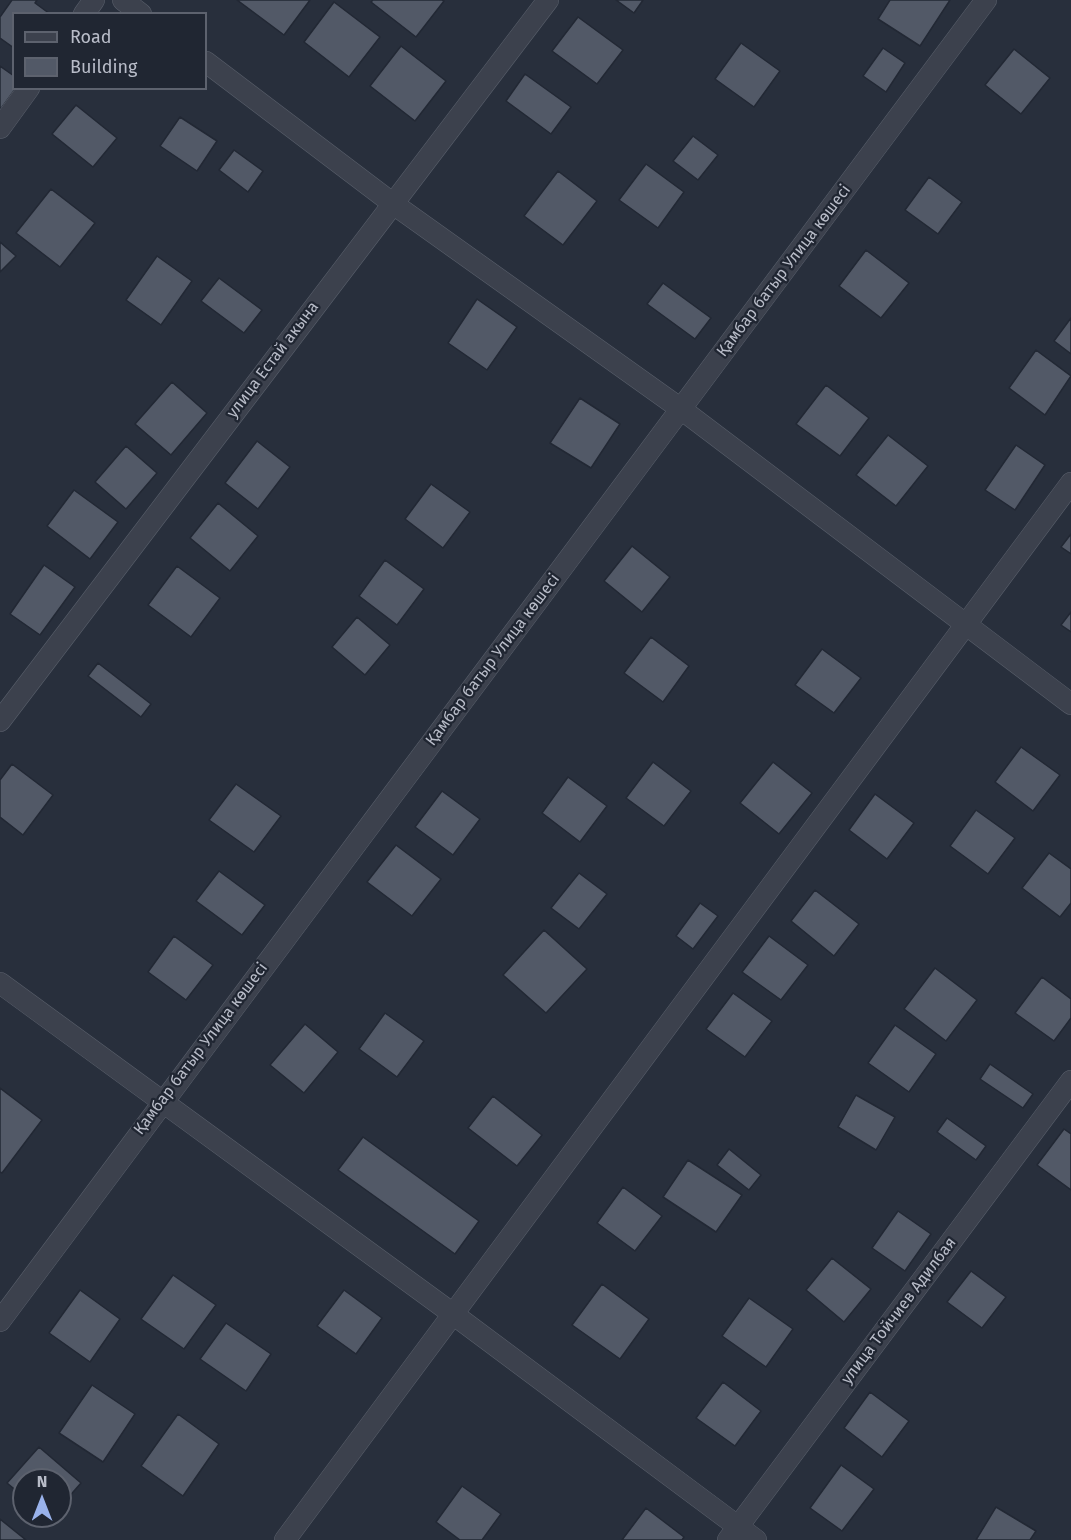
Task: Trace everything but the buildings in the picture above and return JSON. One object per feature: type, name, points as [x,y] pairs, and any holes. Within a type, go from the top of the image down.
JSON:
[{"type":"street","points":[[123,0],[138,12]]},
{"type":"street","name":"улица Естай акына","points":[[0,721],[548,0]]},
{"type":"street","name":"Қамбар батыр Улица көшесі","points":[[0,1321],[986,0]]},
{"type":"street","points":[[207,63],[392,203],[681,409],[1071,704]]},
{"type":"street","points":[[0,128],[28,90]]},
{"type":"street","points":[[285,1540],[1071,483]]},
{"type":"street","points":[[0,983],[453,1314],[733,1533],[756,1540]]},
{"type":"street","name":"улица Тойчиев Адилбая","points":[[733,1533],[1071,1081]]}]
